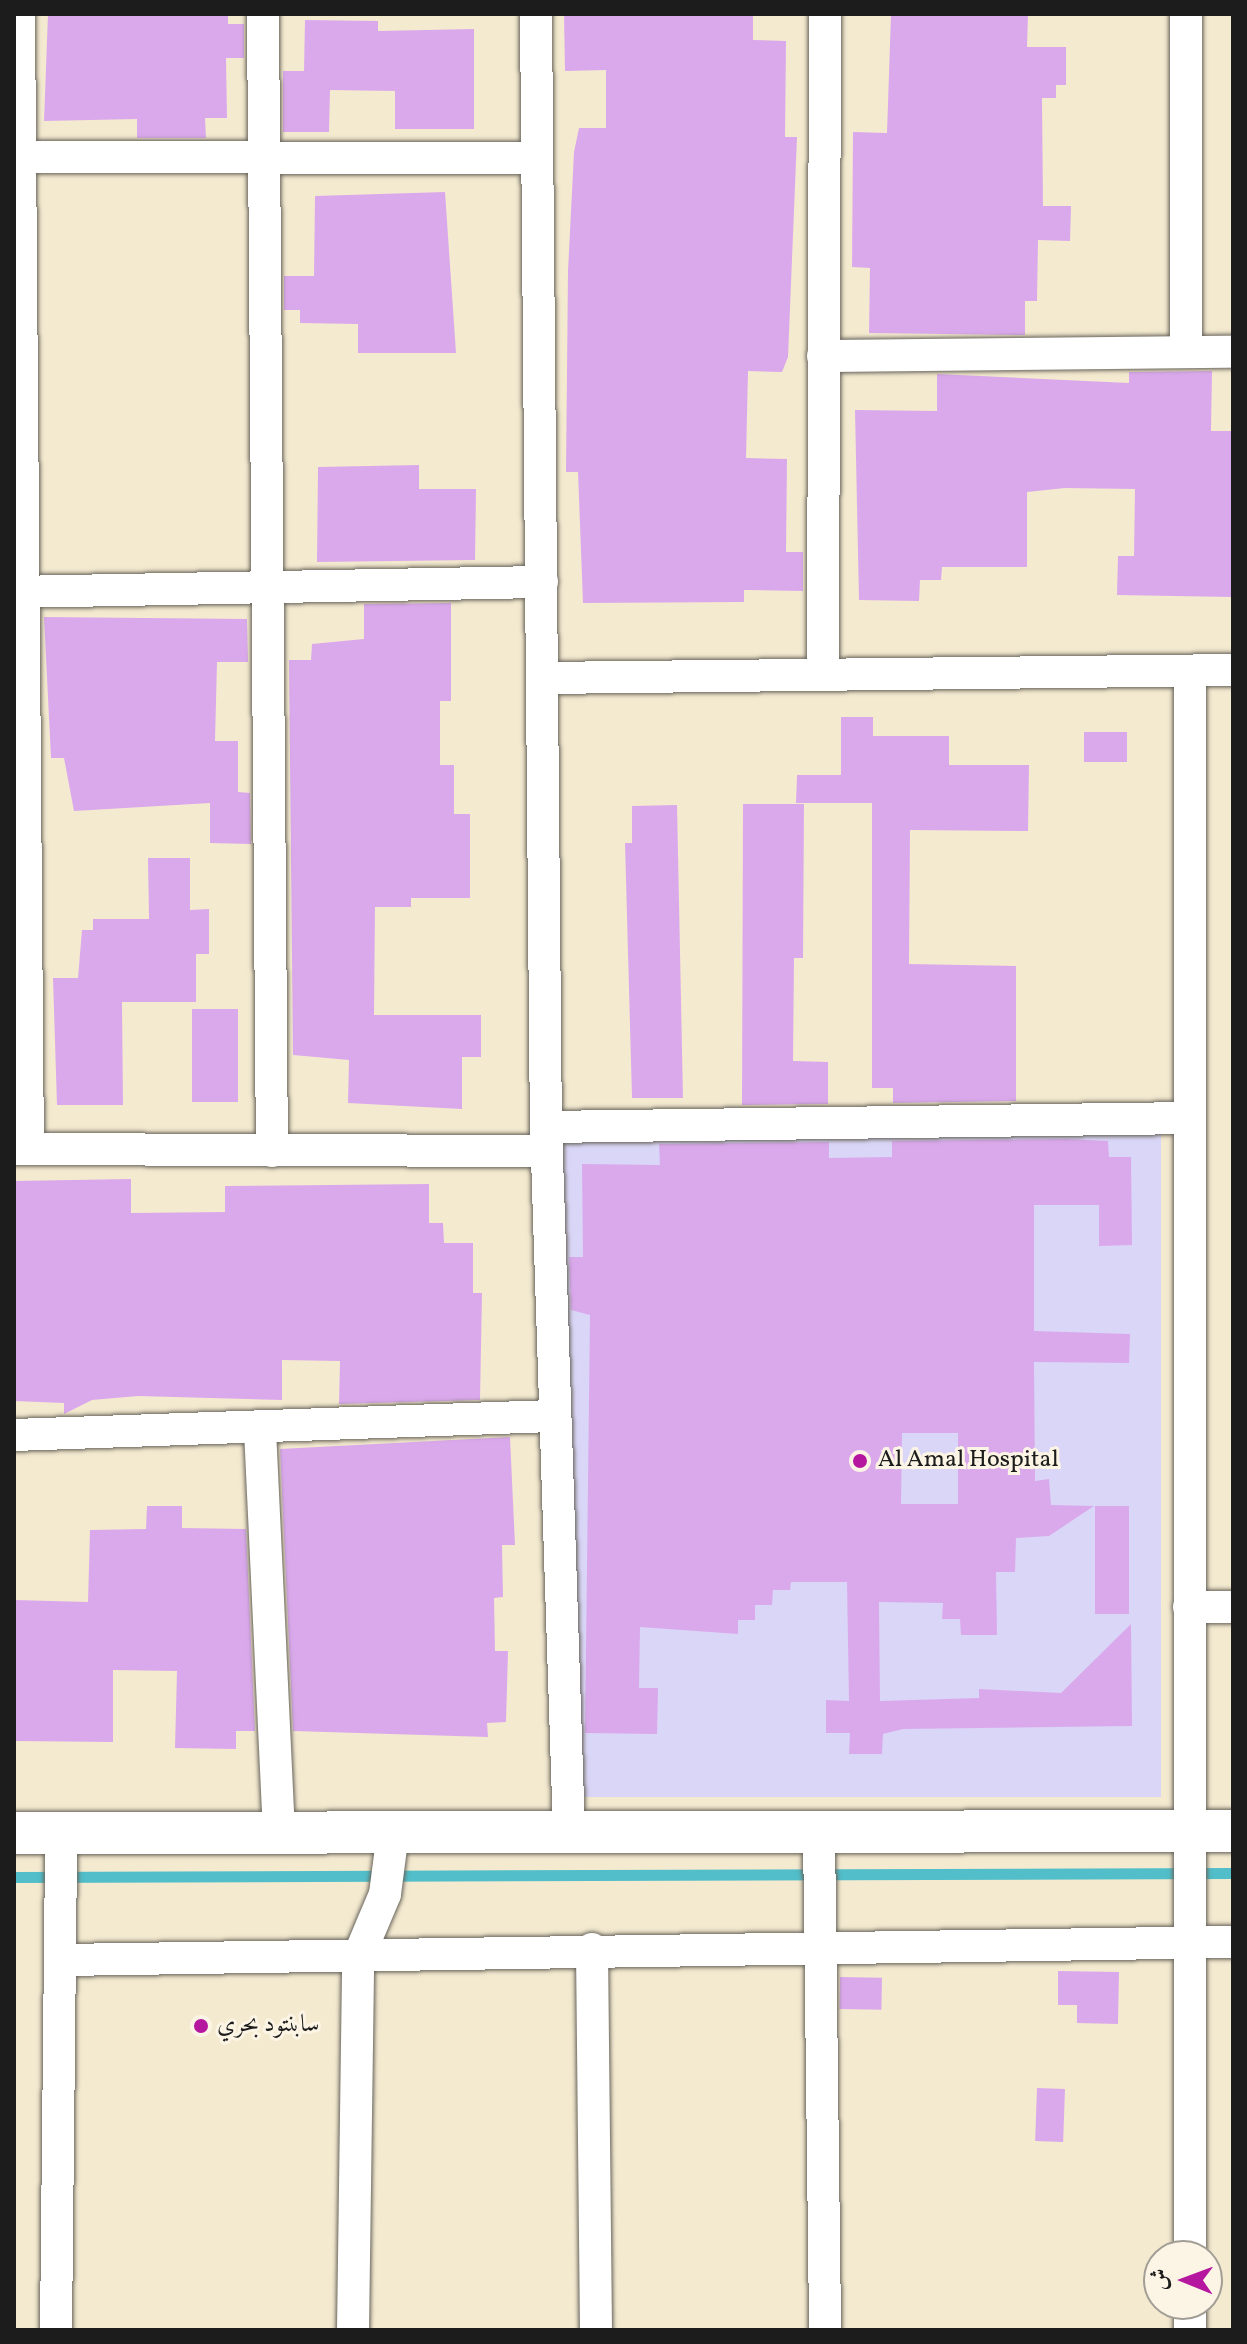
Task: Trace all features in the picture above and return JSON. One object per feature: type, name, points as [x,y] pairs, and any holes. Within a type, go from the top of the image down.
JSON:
[{"type":"street","points":[[19,14],[21,1149],[272,1151],[1190,1118]]},
{"type":"street","points":[[263,14],[265,588],[272,1151]]},
{"type":"street","points":[[536,14],[546,1139],[552,1416],[569,1832]]},
{"type":"street","points":[[823,673],[825,14]]},
{"type":"street","points":[[1186,14],[1186,349]]},
{"type":"street","points":[[18,158],[262,161],[535,158]]},
{"type":"street","points":[[823,356],[1186,349],[1233,352]]},
{"type":"street","points":[[18,592],[542,582]]},
{"type":"street","points":[[543,678],[1233,670]]},
{"type":"street","points":[[1190,671],[1190,2240]]},
{"type":"street","points":[[14,1435],[260,1430],[552,1416]]},
{"type":"street","points":[[260,1430],[279,1833]]},
{"type":"street","points":[[1189,1607],[1233,1607]]},
{"type":"street","points":[[14,1833],[60,1846],[279,1833],[390,1846],[569,1832],[819,1845],[1233,1831]]},
{"type":"street","points":[[819,1845],[825,2330]]},
{"type":"street","points":[[56,2330],[62,1960],[60,1846]]},
{"type":"street","points":[[353,2330],[358,1958],[385,1894],[390,1846]]},
{"type":"street","points":[[62,1960],[358,1958],[592,1949],[1233,1942]]},
{"type":"street","points":[[592,1949],[596,2330]]},
{"type":"shaded area","name":"Al Amal Hospital","points":[[563,1124],[1161,1124],[1161,1797],[563,1797]]},
{"type":"building","points":[[48,14],[228,14],[228,24],[244,24],[244,58],[226,58],[227,118],[205,118],[206,138],[137,138],[137,119],[44,121]]},
{"type":"building","points":[[564,14],[753,14],[753,40],[786,41],[785,137],[797,137],[788,357],[782,372],[748,371],[746,458],[787,459],[786,552],[803,552],[803,591],[744,590],[744,602],[583,603],[578,472],[566,472],[568,271],[574,152],[579,128],[606,128],[606,70],[565,71]]},
{"type":"building","points":[[891,14],[1028,14],[1027,47],[1066,47],[1066,85],[1056,85],[1056,98],[1042,98],[1043,206],[1071,206],[1070,241],[1038,240],[1037,301],[1025,301],[1025,335],[869,333],[870,268],[852,267],[853,132],[887,133]]},
{"type":"building","points":[[305,20],[378,21],[378,31],[474,29],[474,129],[395,129],[395,91],[330,90],[329,132],[283,132],[283,71],[304,71]]},
{"type":"building","points":[[445,192],[456,353],[358,353],[358,324],[300,323],[300,310],[284,310],[284,276],[314,276],[315,196]]},
{"type":"building","points":[[1212,371],[1211,431],[1233,431],[1233,597],[1117,595],[1118,556],[1134,556],[1135,489],[1065,488],[1027,492],[1027,567],[942,567],[941,580],[920,580],[919,601],[859,600],[855,410],[937,411],[937,374],[1129,383],[1129,372]]},
{"type":"building","points":[[419,465],[419,489],[476,489],[475,560],[317,562],[318,467]]},
{"type":"building","points":[[451,603],[451,701],[440,701],[440,765],[454,765],[454,814],[470,814],[470,898],[411,898],[411,907],[375,907],[374,1015],[481,1015],[481,1057],[462,1057],[462,1109],[348,1103],[349,1060],[293,1055],[289,660],[311,660],[312,644],[364,639],[364,604]]},
{"type":"building","points":[[44,617],[247,619],[248,662],[217,662],[215,741],[238,741],[238,792],[250,793],[251,844],[210,843],[210,803],[74,811],[64,758],[51,758]]},
{"type":"building","points":[[841,717],[873,717],[873,736],[949,736],[949,765],[1029,765],[1028,831],[910,830],[909,964],[1016,966],[1016,1101],[893,1103],[893,1088],[872,1088],[872,803],[796,803],[797,775],[841,775]]},
{"type":"building","points":[[1084,732],[1127,732],[1127,762],[1084,762]]},
{"type":"building","points":[[743,804],[804,804],[803,958],[794,958],[793,1061],[828,1062],[828,1104],[742,1105]]},
{"type":"building","points":[[677,805],[683,1098],[632,1098],[625,843],[632,843],[632,806]]},
{"type":"building","points":[[148,858],[190,858],[190,910],[209,909],[209,954],[196,954],[196,1002],[122,1002],[123,1105],[57,1105],[53,978],[78,978],[82,930],[93,930],[93,919],[149,919]]},
{"type":"building","points":[[192,1009],[238,1009],[238,1102],[192,1102]]},
{"type":"building","points":[[892,1141],[1108,1141],[1109,1157],[1131,1157],[1132,1245],[1099,1246],[1099,1205],[1034,1205],[1034,1331],[1130,1334],[1129,1363],[1034,1362],[1035,1481],[1049,1479],[1051,1505],[1094,1506],[1049,1536],[1016,1538],[1015,1572],[996,1572],[997,1635],[961,1635],[960,1619],[942,1619],[943,1603],[879,1602],[880,1701],[979,1698],[979,1689],[1061,1693],[1131,1624],[1132,1726],[903,1729],[883,1734],[882,1754],[849,1754],[850,1733],[826,1733],[826,1700],[849,1701],[847,1582],[791,1582],[790,1590],[773,1590],[772,1605],[755,1605],[755,1620],[738,1620],[738,1634],[640,1627],[639,1688],[658,1688],[657,1734],[585,1733],[590,1315],[571,1310],[569,1257],[583,1257],[582,1164],[660,1165],[659,1144],[829,1142],[829,1158],[892,1157]],"holes":[[[902,1433],[958,1433],[958,1504],[901,1504]]]},
{"type":"building","points":[[131,1179],[131,1213],[225,1212],[225,1186],[429,1184],[429,1223],[443,1223],[444,1243],[473,1243],[473,1293],[482,1293],[480,1400],[339,1404],[340,1361],[282,1360],[282,1400],[138,1396],[92,1400],[64,1414],[64,1403],[14,1401],[14,1181]]},
{"type":"building","points":[[510,1437],[515,1545],[502,1545],[503,1597],[494,1598],[495,1651],[508,1651],[506,1722],[487,1723],[488,1737],[293,1731],[280,1449]]},
{"type":"building","points":[[147,1506],[182,1506],[182,1528],[246,1529],[255,1731],[236,1731],[236,1749],[175,1748],[177,1671],[113,1670],[113,1742],[14,1741],[14,1600],[88,1602],[90,1530],[146,1529]]},
{"type":"building","points":[[1095,1506],[1129,1506],[1129,1614],[1095,1614]]},
{"type":"building","points":[[1058,1971],[1119,1972],[1118,2024],[1077,2023],[1077,2005],[1058,2005]]},
{"type":"building","points":[[840,1977],[882,1978],[881,2010],[839,2009]]},
{"type":"building","points":[[1037,2088],[1065,2089],[1063,2142],[1035,2141]]},
{"type":"waterway","points":[[14,1877],[1233,1873]]},
{"type":"place","name":"Al Amal Hospital","points":[[860,1461]]},
{"type":"place","name":"سابنتود بحري","points":[[201,2026]]}]
